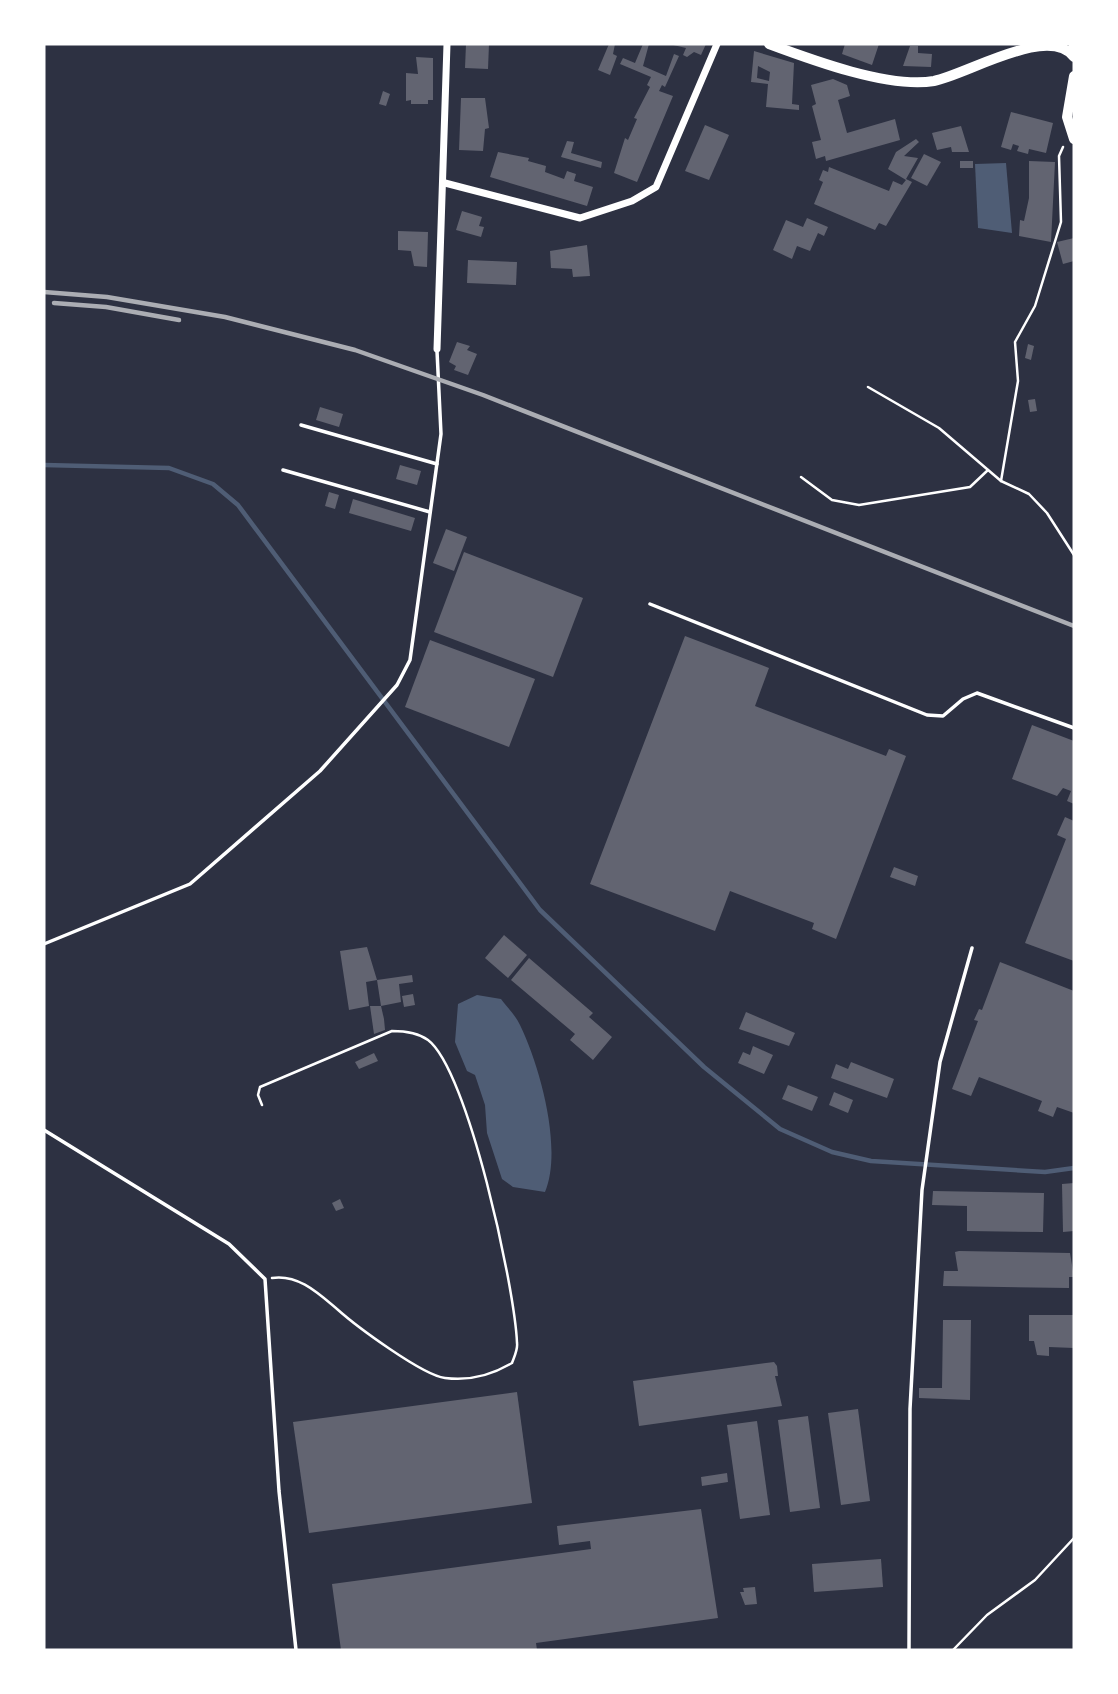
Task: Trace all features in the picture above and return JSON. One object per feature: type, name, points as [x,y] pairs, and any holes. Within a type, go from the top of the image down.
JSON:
[{"type":"street","points":[[437,349],[447,44]]},
{"type":"street","points":[[444,183],[580,218],[645,195],[656,187],[717,44]]},
{"type":"street","points":[[769,44],[892,80],[915,82],[940,79],[1037,45],[1058,45],[1072,50]]},
{"type":"street","points":[[1074,76],[1067,117],[1074,138]]},
{"type":"lane","points":[[44,944],[190,884],[320,771],[397,685],[410,660],[441,434],[437,349]]},
{"type":"lane","points":[[302,425],[437,464]]},
{"type":"lane","points":[[284,470],[430,512]]},
{"type":"lane","points":[[650,604],[927,715],[943,716],[963,699],[977,694],[1074,728]]},
{"type":"lane","points":[[909,1650],[910,1409],[922,1190],[940,1062],[972,948]]},
{"type":"lane","points":[[44,1130],[229,1244],[265,1279],[279,1491],[296,1650]]},
{"type":"path","points":[[1001,481],[1018,381],[1015,342],[1035,306],[1061,222],[1059,156],[1074,138]]},
{"type":"path","points":[[869,387],[939,428],[1001,481],[1029,494],[1047,513],[1074,555]]},
{"type":"path","points":[[801,477],[832,500],[859,505],[970,486],[988,470]]},
{"type":"path","points":[[262,1105],[258,1095],[260,1087],[392,1031],[409,1031],[428,1040],[446,1061],[471,1129],[503,1244],[518,1346],[512,1363],[497,1372],[471,1378],[443,1378],[420,1368],[386,1345],[313,1289],[284,1276],[265,1279]]},
{"type":"path","points":[[953,1650],[987,1615],[1035,1580],[1074,1538]]},
{"type":"water","points":[[1006,163],[1012,233],[978,228],[975,164]]},
{"type":"water","points":[[477,995],[501,999],[518,1022],[535,1062],[547,1108],[552,1154],[545,1192],[513,1187],[502,1179],[487,1133],[485,1105],[475,1075],[467,1071],[455,1042],[458,1004]]},
{"type":"building","points":[[466,44],[489,44],[488,69],[465,68]]},
{"type":"building","points":[[609,44],[615,44],[613,54],[617,56],[610,75],[598,70]]},
{"type":"building","points":[[643,44],[649,44],[643,66],[666,76],[674,54],[679,56],[665,87],[662,85],[659,91],[673,96],[637,182],[614,173],[625,138],[628,140],[637,119],[634,118],[650,87],[647,85],[651,77],[620,64],[623,58],[635,63]]},
{"type":"building","points":[[669,44],[706,44],[701,55],[694,52],[687,57],[683,55],[686,48]]},
{"type":"building","points":[[845,44],[879,44],[872,65],[842,54]]},
{"type":"building","points":[[910,46],[918,46],[918,53],[932,54],[931,67],[903,66]]},
{"type":"building","points":[[754,51],[794,63],[792,104],[799,105],[799,110],[766,107],[768,84],[751,82]],"holes":[[[758,66],[770,72],[769,81],[757,78]]]},
{"type":"building","points":[[416,57],[433,58],[433,100],[428,100],[428,104],[411,104],[411,100],[406,101],[406,73],[418,74]]},
{"type":"building","points":[[833,79],[847,85],[850,96],[838,100],[847,133],[895,119],[900,140],[826,161],[825,156],[816,159],[812,142],[821,140],[812,106],[816,104],[811,85]]},
{"type":"building","points":[[383,91],[390,94],[386,106],[379,104]]},
{"type":"building","points":[[461,98],[485,98],[489,128],[485,129],[483,151],[459,150]]},
{"type":"building","points":[[1011,112],[1053,123],[1046,153],[1029,149],[1028,154],[1017,151],[1019,146],[1013,144],[1011,150],[1001,147]]},
{"type":"building","points":[[705,125],[729,135],[709,180],[685,171]]},
{"type":"building","points":[[961,126],[969,152],[952,152],[951,147],[937,150],[932,133]]},
{"type":"building","points":[[916,139],[919,142],[904,156],[918,158],[906,179],[912,182],[886,226],[879,223],[875,230],[814,204],[823,182],[819,180],[823,170],[828,172],[829,167],[889,191],[893,181],[902,185],[906,180],[888,169],[896,152]]},
{"type":"building","points":[[567,141],[574,142],[571,153],[602,162],[601,168],[561,157]]},
{"type":"building","points":[[498,152],[529,158],[528,161],[546,166],[545,172],[564,179],[567,171],[576,174],[574,181],[593,187],[587,206],[490,177]]},
{"type":"building","points":[[924,154],[941,162],[927,186],[911,178]]},
{"type":"building","points":[[960,161],[973,161],[973,168],[960,168]]},
{"type":"building","points":[[1029,161],[1055,162],[1051,242],[1019,236],[1020,220],[1024,221],[1029,198]]},
{"type":"building","points":[[462,211],[482,217],[479,226],[484,227],[481,237],[456,230]]},
{"type":"building","points":[[807,218],[828,227],[824,236],[818,233],[810,251],[797,246],[792,259],[773,250],[786,220],[803,227]]},
{"type":"building","points":[[398,231],[428,232],[427,267],[414,266],[411,251],[398,250]]},
{"type":"building","points":[[1074,238],[1074,261],[1063,264],[1057,242]]},
{"type":"building","points":[[587,245],[590,276],[573,277],[572,269],[551,268],[550,251]]},
{"type":"building","points":[[468,260],[517,262],[516,285],[467,283]]},
{"type":"building","points":[[457,342],[470,346],[467,350],[477,354],[468,375],[454,370],[456,366],[449,362]]},
{"type":"building","points":[[1028,344],[1034,346],[1031,360],[1025,358]]},
{"type":"building","points":[[1035,399],[1037,411],[1030,412],[1028,400]]},
{"type":"building","points":[[320,407],[343,414],[339,427],[316,420]]},
{"type":"building","points":[[400,465],[421,471],[417,485],[396,479]]},
{"type":"building","points":[[329,492],[339,495],[335,509],[325,506]]},
{"type":"building","points":[[353,499],[415,518],[411,531],[349,513]]},
{"type":"building","points":[[446,529],[467,537],[454,571],[433,563]]},
{"type":"building","points":[[464,552],[583,598],[553,677],[434,632]]},
{"type":"building","points":[[685,636],[769,668],[755,706],[886,756],[889,749],[906,756],[836,939],[812,929],[814,923],[730,891],[715,931],[590,884]]},
{"type":"building","points":[[430,640],[535,679],[509,747],[405,707]]},
{"type":"building","points":[[1032,725],[1074,741],[1074,804],[1067,801],[1071,791],[1063,788],[1057,796],[1012,779]]},
{"type":"building","points":[[1065,817],[1074,821],[1074,961],[1025,943],[1066,839],[1057,835]]},
{"type":"building","points":[[894,867],[918,876],[915,886],[890,877]]},
{"type":"building","points":[[504,935],[527,955],[508,978],[485,958]]},
{"type":"building","points":[[367,947],[377,980],[366,982],[369,1006],[349,1010],[340,951]]},
{"type":"building","points":[[529,958],[593,1013],[589,1017],[612,1037],[593,1060],[570,1040],[575,1034],[511,980]]},
{"type":"building","points":[[1000,962],[1074,991],[1074,1113],[1057,1107],[1053,1117],[1038,1111],[1042,1101],[979,1077],[971,1096],[952,1089],[978,1021],[974,1020],[979,1009],[982,1010]]},
{"type":"building","points":[[412,975],[413,982],[399,984],[401,1002],[381,1006],[377,980]]},
{"type":"building","points":[[413,994],[415,1005],[404,1007],[402,996]]},
{"type":"building","points":[[370,1006],[381,1006],[385,1030],[374,1034]]},
{"type":"building","points":[[746,1012],[795,1033],[789,1046],[739,1029]]},
{"type":"building","points":[[753,1046],[773,1055],[764,1074],[738,1063],[743,1052],[750,1055]]},
{"type":"building","points":[[374,1053],[378,1061],[359,1069],[355,1062]]},
{"type":"building","points":[[851,1062],[894,1079],[887,1098],[831,1078],[836,1064],[848,1069]]},
{"type":"building","points":[[788,1085],[818,1097],[812,1111],[782,1099]]},
{"type":"building","points":[[834,1092],[853,1100],[848,1113],[829,1105]]},
{"type":"building","points":[[1074,1183],[1074,1231],[1063,1232],[1062,1184]]},
{"type":"building","points":[[933,1191],[1044,1193],[1043,1232],[967,1231],[967,1206],[932,1205]]},
{"type":"building","points":[[340,1199],[344,1208],[336,1211],[332,1203]]},
{"type":"building","points":[[955,1252],[1070,1253],[1074,1277],[1069,1277],[1069,1288],[943,1286],[944,1271],[958,1271]]},
{"type":"building","points":[[1029,1315],[1074,1315],[1074,1348],[1049,1347],[1049,1356],[1037,1355],[1034,1341],[1029,1341]]},
{"type":"building","points":[[943,1320],[971,1320],[970,1400],[919,1398],[919,1388],[942,1388]]},
{"type":"building","points":[[774,1362],[777,1366],[778,1376],[775,1376],[782,1406],[639,1426],[633,1381]]},
{"type":"building","points":[[517,1392],[532,1503],[309,1533],[293,1422]]},
{"type":"building","points":[[858,1409],[870,1501],[841,1505],[828,1413]]},
{"type":"building","points":[[808,1416],[820,1508],[790,1512],[778,1420]]},
{"type":"building","points":[[757,1421],[770,1515],[740,1519],[727,1425]]},
{"type":"building","points":[[727,1473],[728,1482],[702,1486],[701,1477]]},
{"type":"building","points":[[701,1509],[718,1618],[536,1643],[537,1650],[341,1650],[332,1584],[591,1549],[590,1541],[559,1545],[557,1526]]},
{"type":"building","points":[[881,1559],[883,1587],[814,1592],[812,1564]]},
{"type":"building","points":[[755,1587],[757,1604],[745,1605],[740,1592],[744,1592],[743,1588]]},
{"type":"waterway","points":[[44,465],[169,468],[213,484],[238,505],[540,910],[704,1067],[780,1129],[832,1152],[871,1161],[1045,1172],[1074,1168]]},
{"type":"railway","points":[[44,292],[107,297],[225,317],[355,350],[483,395],[1074,626]]},
{"type":"railway","points":[[54,303],[106,307],[179,320]]}]
